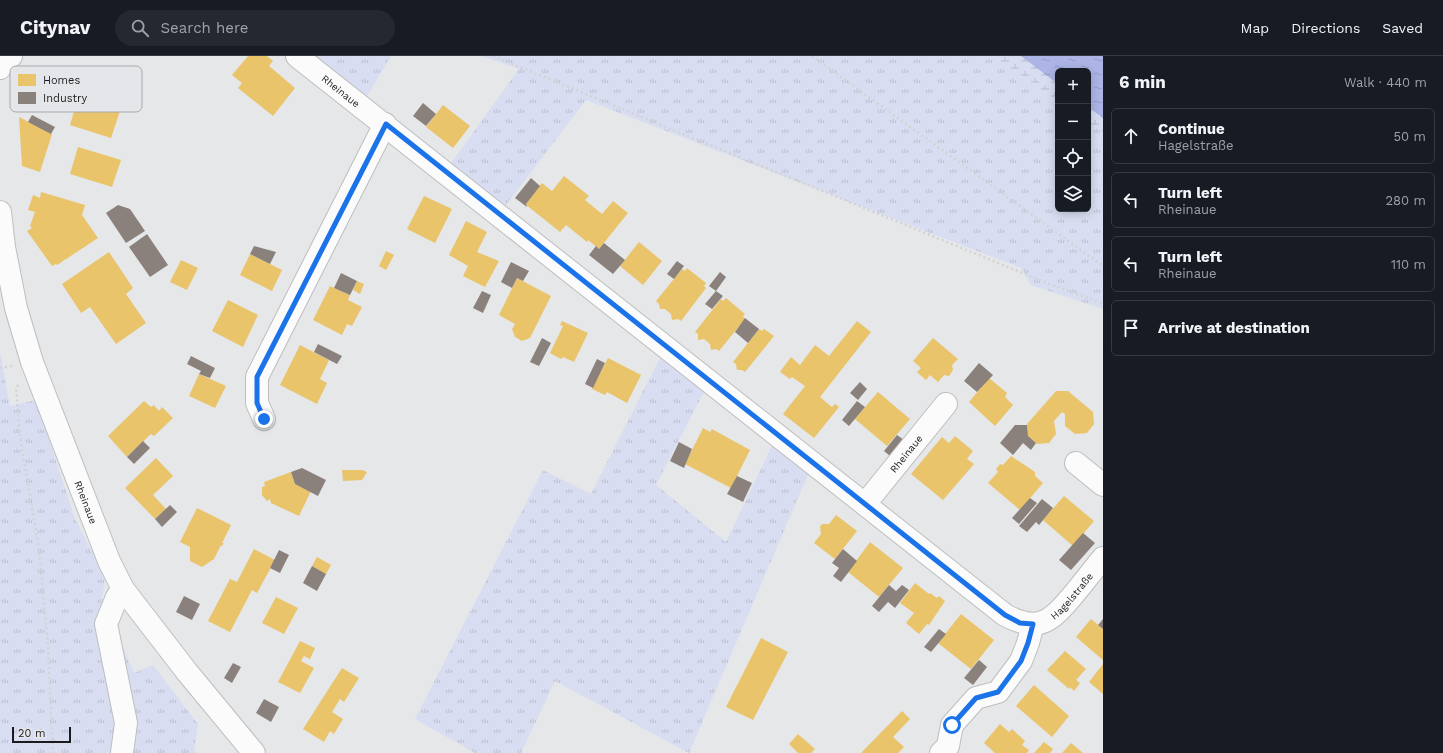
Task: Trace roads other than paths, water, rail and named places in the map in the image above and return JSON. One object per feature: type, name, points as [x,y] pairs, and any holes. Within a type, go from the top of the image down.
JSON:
[{"type":"street","points":[[0,68],[4,60],[11,56]]},
{"type":"street","name":"Rheinaue","points":[[297,56],[386,124],[1005,615],[1020,623],[1033,624]]},
{"type":"street","points":[[264,419],[257,403],[257,377],[386,124]]},
{"type":"street","name":"Rheinaue","points":[[0,212],[4,247],[16,308],[32,362],[109,561],[123,589],[187,672],[254,753]]},
{"type":"street","name":"Rheinaue","points":[[864,504],[946,404]]},
{"type":"street","points":[[1076,463],[1103,485]]},
{"type":"street","name":"Hagelstraße","points":[[1033,624],[1045,621],[1056,615],[1103,558]]},
{"type":"street","points":[[122,753],[126,723],[106,624],[117,597],[123,589]]},
{"type":"street","points":[[941,753],[948,746],[952,725],[976,698],[998,692],[1021,661],[1033,624]]},
{"type":"water","points":[[1021,56],[1103,56],[1103,118],[1091,109],[1091,68],[1055,68],[1055,82]]}]
